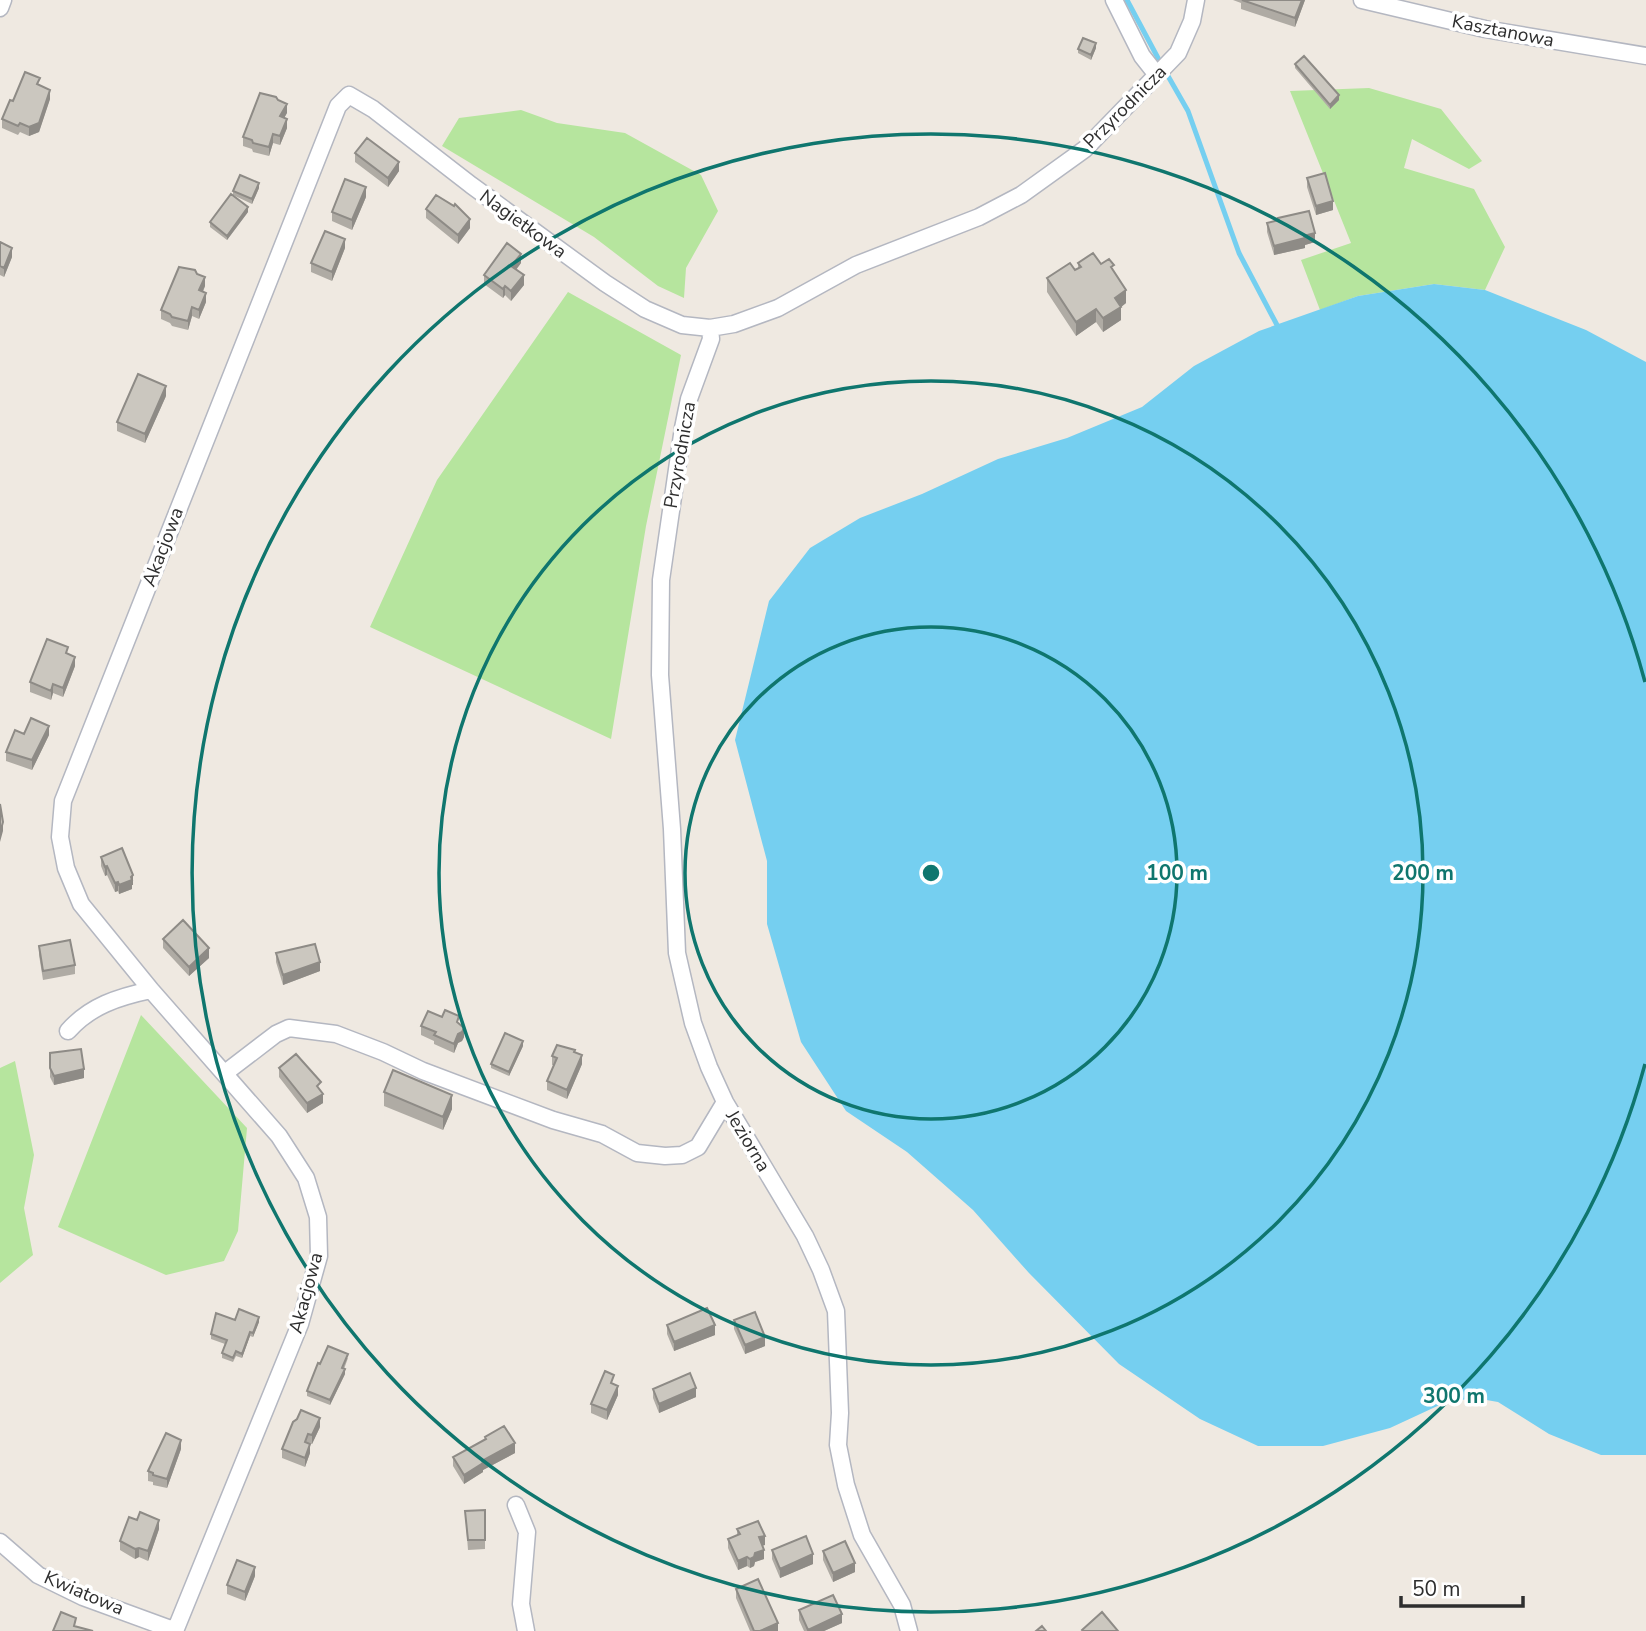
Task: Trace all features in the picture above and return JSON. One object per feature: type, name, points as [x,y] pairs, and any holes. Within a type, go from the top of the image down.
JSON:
[{"type":"street","points":[[0,8],[4,0]]},
{"type":"street","points":[[1114,0],[1142,56],[1157,75]]},
{"type":"street","name":"Przyrodnicza","points":[[725,1102],[693,1023],[677,953],[672,830],[660,675],[661,580],[673,493],[689,399],[711,339],[710,328],[734,324],[778,308],[856,265],[979,217],[1021,195],[1085,149],[1178,53],[1192,21],[1196,0]]},
{"type":"street","name":"Kasztanowa","points":[[1362,0],[1485,29],[1646,56]]},
{"type":"street","name":"Nagietkowa","points":[[349,94],[373,109],[471,186],[645,309],[682,325],[710,328]]},
{"type":"street","name":"Akacjowa","points":[[175,1631],[300,1324],[320,1256],[318,1217],[306,1178],[279,1136],[151,990],[81,904],[66,868],[60,837],[63,801],[338,106],[349,94]]},
{"type":"street","points":[[68,1031],[80,1017],[93,1009],[117,998],[151,990]]},
{"type":"street","name":"Jeziorna","points":[[225,1073],[276,1034],[289,1028],[336,1034],[462,1086],[553,1120],[602,1134],[637,1153],[665,1156],[682,1155],[698,1147],[725,1102],[805,1236],[829,1290],[836,1311],[838,1331],[838,1445],[846,1485],[862,1535],[902,1605],[909,1631]]},
{"type":"street","points":[[516,1505],[527,1532],[521,1604],[526,1631]]},
{"type":"street","name":"Kwiatowa","points":[[0,1542],[38,1575],[83,1597],[175,1631]]},
{"type":"green space","points":[[1369,88],[1441,109],[1482,161],[1469,169],[1412,139],[1404,168],[1474,189],[1505,247],[1485,290],[1434,284],[1358,296],[1320,310],[1301,260],[1351,243],[1290,91]]},
{"type":"green space","points":[[521,110],[557,123],[625,133],[701,175],[718,211],[686,268],[684,298],[658,286],[594,237],[442,146],[459,118]]},
{"type":"green space","points":[[568,292],[681,355],[646,526],[611,739],[370,627],[437,480]]},
{"type":"green space","points":[[141,1015],[247,1128],[238,1231],[224,1261],[166,1275],[58,1227]]},
{"type":"green space","points":[[15,1061],[34,1155],[24,1208],[33,1255],[0,1283],[0,1068]]},
{"type":"water","points":[[1434,284],[1485,290],[1586,330],[1646,362],[1646,1455],[1601,1455],[1549,1434],[1498,1402],[1475,1398],[1446,1402],[1390,1428],[1323,1446],[1258,1446],[1200,1419],[1119,1364],[1029,1273],[973,1210],[907,1152],[846,1111],[801,1042],[767,924],[767,861],[735,740],[769,601],[810,548],[860,518],[922,494],[998,459],[1067,438],[1142,407],[1194,366],[1259,331],[1358,296]]},
{"type":"building","points":[[1242,0],[1302,0],[1295,18]]},
{"type":"building","points":[[1083,38],[1096,43],[1091,55],[1078,49]]},
{"type":"building","points":[[1304,56],[1339,95],[1330,105],[1295,64]]},
{"type":"building","points":[[25,72],[40,78],[37,84],[50,90],[39,123],[29,127],[20,123],[18,126],[2,119]]},
{"type":"building","points":[[260,93],[276,97],[287,104],[280,116],[287,119],[280,136],[273,134],[269,147],[243,137]]},
{"type":"building","points":[[367,138],[399,162],[388,178],[355,153]]},
{"type":"building","points":[[1325,173],[1333,201],[1316,206],[1307,178]]},
{"type":"building","points":[[240,175],[259,183],[252,199],[233,191]]},
{"type":"building","points":[[345,179],[366,187],[352,220],[332,212]]},
{"type":"building","points":[[231,194],[248,207],[227,236],[210,222]]},
{"type":"building","points":[[436,195],[454,206],[455,204],[470,219],[458,235],[426,209]]},
{"type":"building","points":[[1309,211],[1315,233],[1274,246],[1267,223]]},
{"type":"building","points":[[325,231],[345,239],[332,272],[311,263]]},
{"type":"building","points":[[0,242],[12,248],[4,268],[0,266]]},
{"type":"building","points":[[507,243],[521,254],[511,266],[524,275],[511,291],[505,286],[503,289],[484,275]]},
{"type":"building","points":[[1093,253],[1101,264],[1109,259],[1126,290],[1115,298],[1121,307],[1103,318],[1096,309],[1076,322],[1047,278],[1070,263],[1075,270],[1081,267],[1078,263]]},
{"type":"building","points":[[179,267],[195,270],[197,274],[205,277],[199,290],[206,293],[199,310],[192,307],[188,321],[172,317],[161,310]]},
{"type":"building","points":[[138,374],[166,386],[145,434],[117,422]]},
{"type":"building","points":[[47,639],[68,647],[66,653],[75,657],[63,688],[53,684],[51,691],[30,682]]},
{"type":"building","points":[[31,718],[49,726],[32,760],[6,752],[15,730],[24,734]]},
{"type":"building","points":[[0,804],[3,822],[0,833]]},
{"type":"building","points":[[122,848],[133,875],[132,880],[119,885],[118,882],[115,883],[101,857]]},
{"type":"building","points":[[183,920],[209,948],[189,967],[163,939]]},
{"type":"building","points":[[70,940],[75,965],[43,971],[39,946]]},
{"type":"building","points":[[315,944],[320,962],[283,975],[276,953]]},
{"type":"building","points":[[445,1010],[459,1016],[457,1022],[464,1028],[454,1044],[421,1026],[428,1011],[442,1017]]},
{"type":"building","points":[[505,1033],[523,1041],[509,1072],[491,1064]]},
{"type":"building","points":[[557,1045],[582,1055],[567,1090],[547,1081],[557,1058],[552,1056]]},
{"type":"building","points":[[81,1049],[84,1069],[54,1076],[50,1068],[50,1053]]},
{"type":"building","points":[[296,1054],[321,1082],[317,1086],[323,1094],[307,1103],[279,1068]]},
{"type":"building","points":[[393,1070],[452,1095],[443,1117],[384,1092]]},
{"type":"building","points":[[707,1308],[715,1325],[674,1342],[667,1325]]},
{"type":"building","points":[[239,1309],[259,1317],[242,1354],[236,1351],[233,1358],[222,1353],[227,1340],[211,1334],[216,1313],[235,1320]]},
{"type":"building","points":[[755,1312],[765,1337],[745,1345],[734,1320]]},
{"type":"building","points":[[328,1346],[348,1354],[342,1368],[345,1369],[330,1400],[307,1391]]},
{"type":"building","points":[[605,1371],[614,1375],[611,1383],[618,1386],[607,1410],[591,1404]]},
{"type":"building","points":[[690,1373],[696,1388],[659,1404],[653,1389]]},
{"type":"building","points":[[301,1410],[320,1418],[312,1435],[308,1434],[305,1442],[310,1444],[305,1458],[282,1449]]},
{"type":"building","points":[[504,1426],[515,1443],[482,1461],[483,1463],[464,1475],[453,1457]]},
{"type":"building","points":[[166,1433],[181,1440],[167,1479],[148,1471]]},
{"type":"building","points":[[485,1510],[485,1540],[468,1540],[465,1511]]},
{"type":"building","points":[[140,1512],[159,1520],[148,1551],[135,1549],[120,1541],[129,1517],[137,1520]]},
{"type":"building","points":[[758,1521],[765,1536],[759,1537],[764,1550],[755,1553],[750,1559],[747,1557],[738,1561],[728,1539],[740,1534],[737,1529]]},
{"type":"building","points":[[806,1536],[813,1554],[780,1569],[772,1550]]},
{"type":"building","points":[[845,1541],[855,1563],[833,1573],[823,1551]]},
{"type":"building","points":[[237,1560],[255,1567],[245,1592],[227,1585]]},
{"type":"building","points":[[758,1579],[778,1623],[754,1631],[736,1589]]},
{"type":"building","points":[[833,1595],[842,1614],[808,1630],[799,1610]]},
{"type":"building","points":[[61,1612],[76,1618],[74,1626],[93,1631],[53,1631]]},
{"type":"building","points":[[1102,1612],[1118,1631],[1082,1630]]},
{"type":"waterway","points":[[1127,0],[1158,58]]},
{"type":"waterway","points":[[1168,76],[1188,111],[1239,253],[1277,325]]}]
